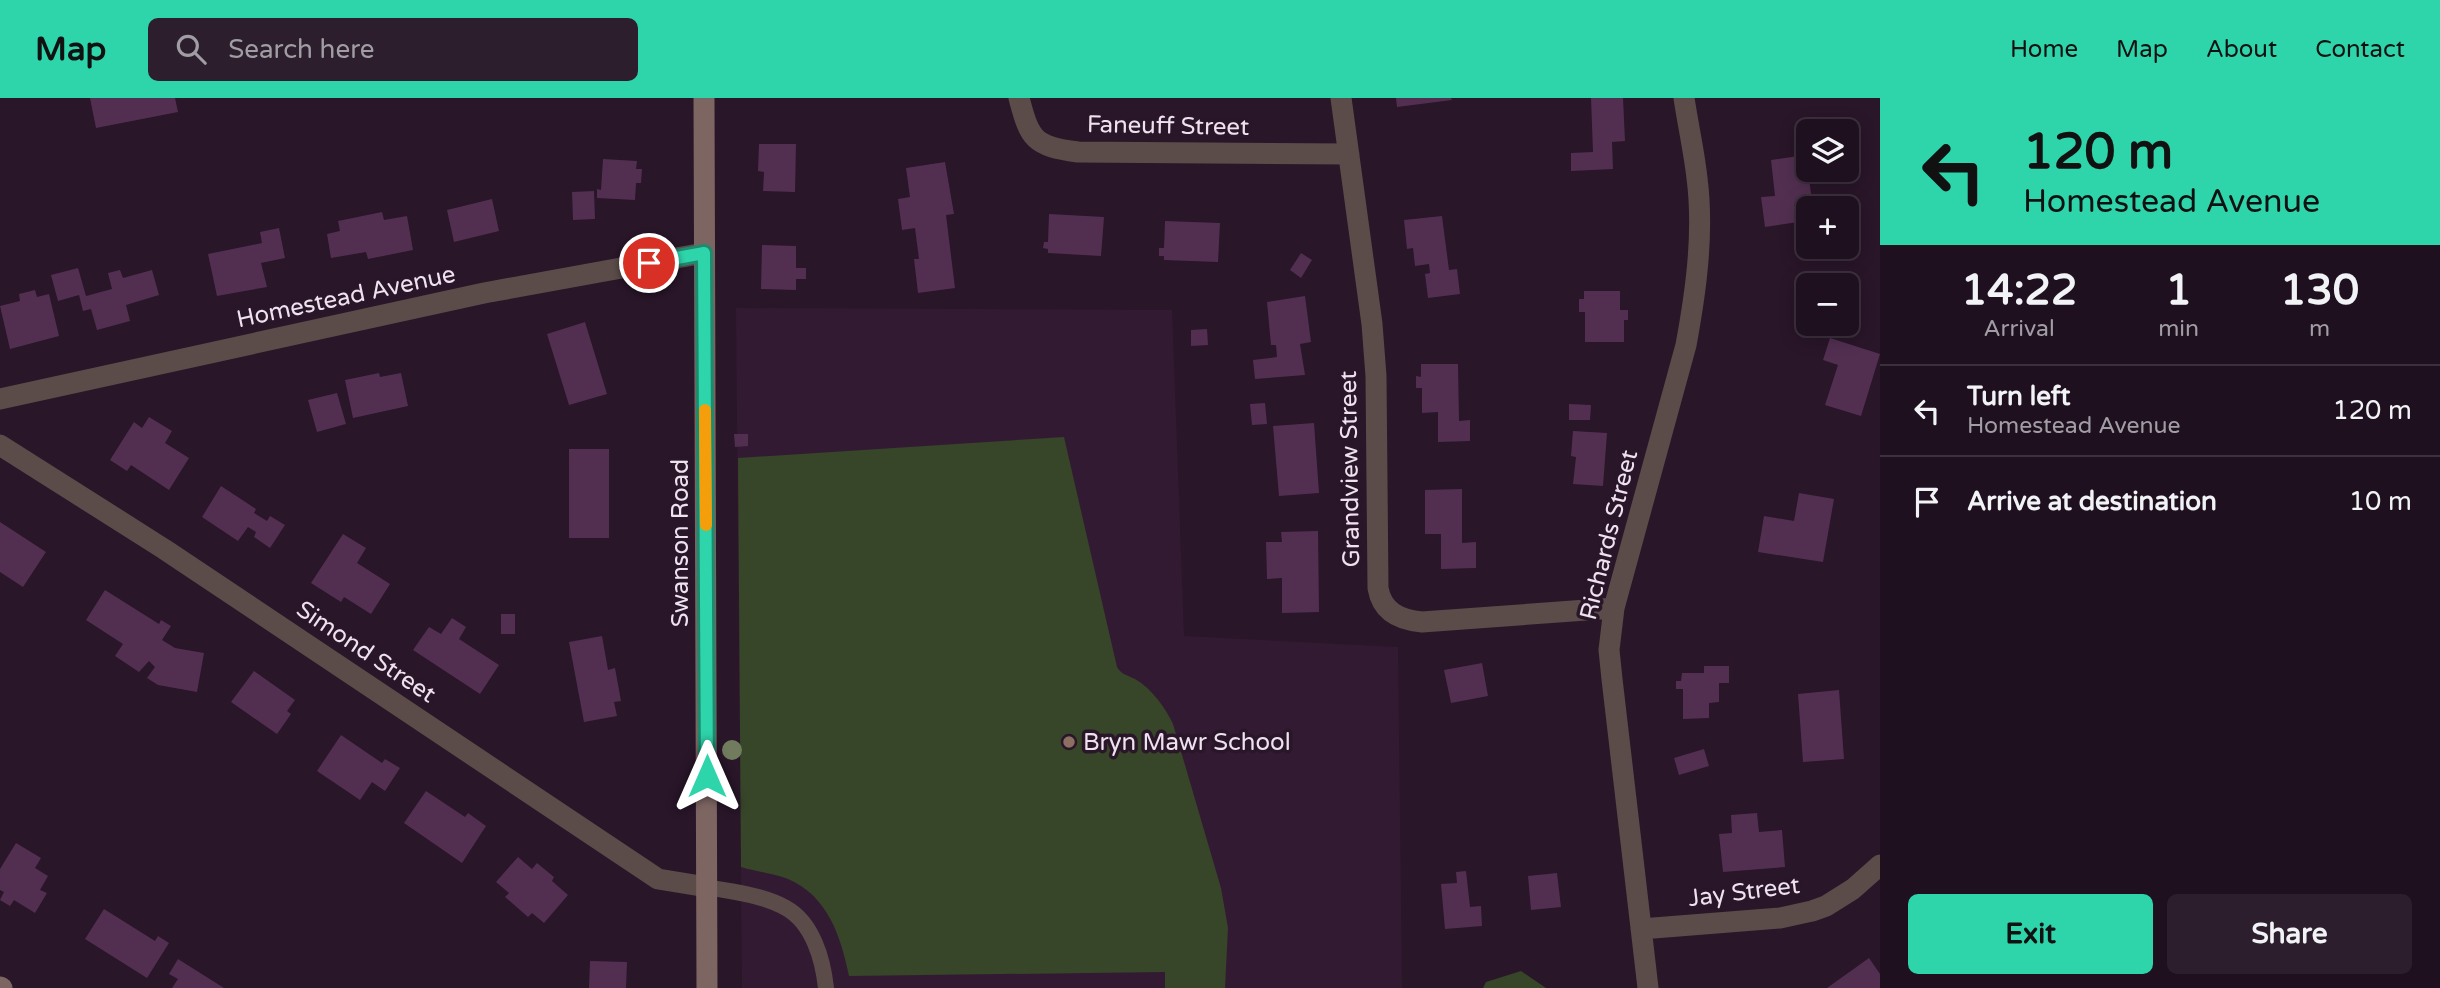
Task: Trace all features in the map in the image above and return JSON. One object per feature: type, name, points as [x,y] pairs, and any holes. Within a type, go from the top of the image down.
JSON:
[{"type":"street","name":"Swanson Road","points":[[704,98],[707,988]]},
{"type":"street","name":"Faneuff Street","points":[[1019,98],[1030,132],[1035,139],[1053,149],[1078,152],[1349,154]]},
{"type":"street","name":"Grandview Street","points":[[1341,98],[1372,324],[1376,376],[1378,588],[1382,602],[1391,613],[1400,618],[1422,622],[1614,608]]},
{"type":"street","name":"Richards Street","points":[[1648,988],[1609,650],[1614,608],[1686,345],[1694,303],[1699,248],[1698,182],[1684,98]]},
{"type":"street","name":"Homestead Avenue","points":[[0,399],[484,293],[704,253]]},
{"type":"street","name":"Simond Street","points":[[0,445],[164,549],[658,879],[708,887]]},
{"type":"street","name":"Jay Street","points":[[1641,929],[1780,918],[1811,911],[1840,898],[1880,865]]},
{"type":"lane","points":[[708,887],[763,899],[788,908],[804,924],[816,944],[826,988]]},
{"type":"shaded area","name":"Bryn Mawr School","points":[[736,308],[1172,310],[1184,636],[1398,647],[1402,988],[742,988]]},
{"type":"green space","points":[[1064,437],[1117,667],[1152,693],[1173,724],[1221,888],[1228,928],[1225,988],[1165,988],[1165,972],[849,976],[831,919],[813,896],[788,879],[741,867],[738,458]]},
{"type":"green space","points":[[1521,971],[1546,988],[1483,988],[1486,982]]},
{"type":"building","points":[[90,98],[175,98],[178,112],[96,128]]},
{"type":"building","points":[[1396,98],[1451,98],[1452,100],[1397,107]]},
{"type":"building","points":[[1591,98],[1623,98],[1625,141],[1612,142],[1613,169],[1571,171],[1571,153],[1593,152]]},
{"type":"building","points":[[759,144],[796,144],[795,192],[763,191],[764,172],[758,171]]},
{"type":"building","points":[[1796,156],[1796,182],[1809,182],[1811,194],[1796,196],[1796,222],[1765,227],[1761,197],[1775,196],[1771,160]]},
{"type":"building","points":[[603,159],[637,161],[636,169],[642,169],[641,183],[636,183],[635,200],[597,198],[597,189],[601,190]]},
{"type":"building","points":[[945,162],[954,214],[946,215],[955,288],[918,293],[914,259],[919,259],[915,228],[902,230],[898,199],[910,197],[906,168]]},
{"type":"building","points":[[594,191],[595,219],[573,220],[572,192]]},
{"type":"building","points":[[492,199],[499,231],[454,242],[447,210]]},
{"type":"building","points":[[382,212],[384,220],[407,216],[413,250],[368,259],[366,252],[331,258],[327,234],[340,231],[338,221]]},
{"type":"building","points":[[1049,214],[1104,217],[1101,256],[1048,253],[1048,249],[1043,248],[1044,242],[1048,242]]},
{"type":"building","points":[[1442,216],[1449,270],[1457,269],[1460,294],[1428,298],[1425,274],[1430,273],[1429,264],[1415,266],[1413,248],[1407,249],[1404,220]]},
{"type":"building","points":[[1165,221],[1220,223],[1218,262],[1164,260],[1164,256],[1159,256],[1159,248],[1164,248]]},
{"type":"building","points":[[279,228],[285,258],[261,263],[267,287],[217,296],[208,254],[262,243],[260,232]]},
{"type":"building","points":[[762,245],[796,246],[796,268],[806,268],[806,279],[796,279],[796,290],[761,289]]},
{"type":"building","points":[[1301,253],[1312,260],[1301,278],[1290,270]]},
{"type":"building","points":[[78,268],[86,296],[112,289],[108,273],[120,270],[123,278],[152,270],[159,295],[126,305],[130,321],[97,330],[91,309],[83,311],[79,295],[58,301],[51,275]]},
{"type":"building","points":[[35,290],[37,297],[49,294],[59,336],[10,349],[0,306],[20,301],[19,294]]},
{"type":"building","points":[[1584,291],[1620,291],[1620,310],[1628,310],[1628,320],[1624,320],[1624,342],[1585,342],[1585,312],[1579,312],[1579,299],[1584,299]]},
{"type":"building","points":[[1305,296],[1311,342],[1300,344],[1305,375],[1255,379],[1253,360],[1277,357],[1276,345],[1271,345],[1267,302]]},
{"type":"building","points":[[585,322],[607,394],[569,405],[547,334]]},
{"type":"building","points":[[1207,329],[1208,345],[1191,346],[1191,330]]},
{"type":"building","points":[[1830,338],[1880,354],[1861,416],[1825,405],[1838,365],[1823,360]]},
{"type":"building","points":[[1421,364],[1458,364],[1459,421],[1470,420],[1470,441],[1438,442],[1438,412],[1422,413],[1422,388],[1416,388],[1416,376],[1421,377]]},
{"type":"building","points":[[379,373],[380,377],[401,373],[408,406],[353,418],[345,380]]},
{"type":"building","points":[[337,393],[346,424],[317,432],[308,400]]},
{"type":"building","points":[[1265,403],[1267,424],[1252,425],[1250,404]]},
{"type":"building","points":[[1569,404],[1591,405],[1590,420],[1569,420]]},
{"type":"building","points":[[149,417],[172,431],[165,443],[189,458],[169,490],[131,465],[127,471],[110,460],[134,422],[142,428]]},
{"type":"building","points":[[1314,423],[1319,493],[1279,496],[1273,426]]},
{"type":"building","points":[[1573,431],[1607,433],[1603,486],[1573,484],[1576,457],[1571,456]]},
{"type":"building","points":[[734,434],[748,434],[748,446],[735,447]]},
{"type":"building","points":[[569,449],[609,449],[609,538],[569,538]]},
{"type":"building","points":[[221,486],[256,509],[254,513],[267,521],[270,516],[285,525],[270,548],[254,537],[256,532],[248,527],[238,541],[202,517]]},
{"type":"building","points":[[1462,489],[1462,543],[1476,542],[1476,568],[1441,569],[1441,534],[1425,534],[1425,490]]},
{"type":"building","points":[[1799,493],[1834,499],[1823,562],[1758,552],[1764,516],[1794,521]]},
{"type":"building","points":[[0,522],[46,552],[23,587],[0,572]]},
{"type":"building","points":[[1318,531],[1319,612],[1282,613],[1282,578],[1267,579],[1266,542],[1282,542],[1281,532]]},
{"type":"building","points":[[343,534],[366,548],[357,563],[390,584],[371,614],[344,597],[341,602],[311,583]]},
{"type":"building","points":[[105,590],[159,624],[161,620],[171,626],[162,640],[175,648],[204,653],[197,692],[158,685],[147,678],[155,667],[149,661],[139,672],[115,656],[123,644],[86,620]]},
{"type":"building","points":[[501,614],[515,614],[515,634],[501,634]]},
{"type":"building","points":[[452,618],[466,627],[459,639],[499,665],[480,694],[413,650],[429,627],[441,634]]},
{"type":"building","points":[[602,636],[608,670],[615,668],[621,701],[614,702],[617,716],[584,722],[569,642]]},
{"type":"building","points":[[1482,663],[1488,696],[1451,703],[1444,670]]},
{"type":"building","points":[[1704,666],[1729,666],[1729,683],[1719,683],[1719,702],[1709,703],[1709,718],[1683,719],[1683,689],[1676,689],[1676,681],[1681,681],[1682,673],[1704,673]]},
{"type":"building","points":[[254,671],[295,700],[287,711],[291,714],[277,734],[231,702]]},
{"type":"building","points":[[1839,690],[1844,759],[1803,762],[1798,694]]},
{"type":"building","points":[[341,735],[382,763],[385,759],[400,768],[385,791],[372,782],[360,800],[317,771]]},
{"type":"building","points":[[1704,749],[1709,766],[1679,775],[1674,758]]},
{"type":"building","points":[[426,791],[465,817],[468,813],[486,826],[462,863],[404,823]]},
{"type":"building","points":[[1757,813],[1759,832],[1782,830],[1785,867],[1723,872],[1719,834],[1732,833],[1731,815]]},
{"type":"building","points":[[16,843],[41,858],[35,868],[48,876],[40,890],[47,893],[35,913],[14,900],[10,906],[0,900],[4,892],[0,890],[0,869]]},
{"type":"building","points":[[518,857],[532,869],[537,863],[554,877],[552,881],[568,895],[544,923],[532,913],[528,917],[505,897],[509,893],[496,882]]},
{"type":"building","points":[[1466,871],[1470,907],[1481,906],[1482,926],[1445,929],[1441,884],[1457,883],[1456,872]]},
{"type":"building","points":[[1557,873],[1561,907],[1531,910],[1528,876]]},
{"type":"building","points":[[104,909],[155,941],[158,936],[169,943],[147,978],[85,939]]},
{"type":"building","points":[[1869,958],[1880,974],[1880,988],[1827,988]]},
{"type":"building","points":[[178,959],[224,988],[172,988],[178,979],[169,974]]},
{"type":"building","points":[[590,961],[627,962],[626,988],[589,988]]},
{"type":"slow traffic","points":[[705,410],[706,525]]},
{"type":"place","name":"Bryn Mawr School","points":[[1069,742]]},
{"type":"route","points":[[649,263],[704,253],[707,776]]}]
